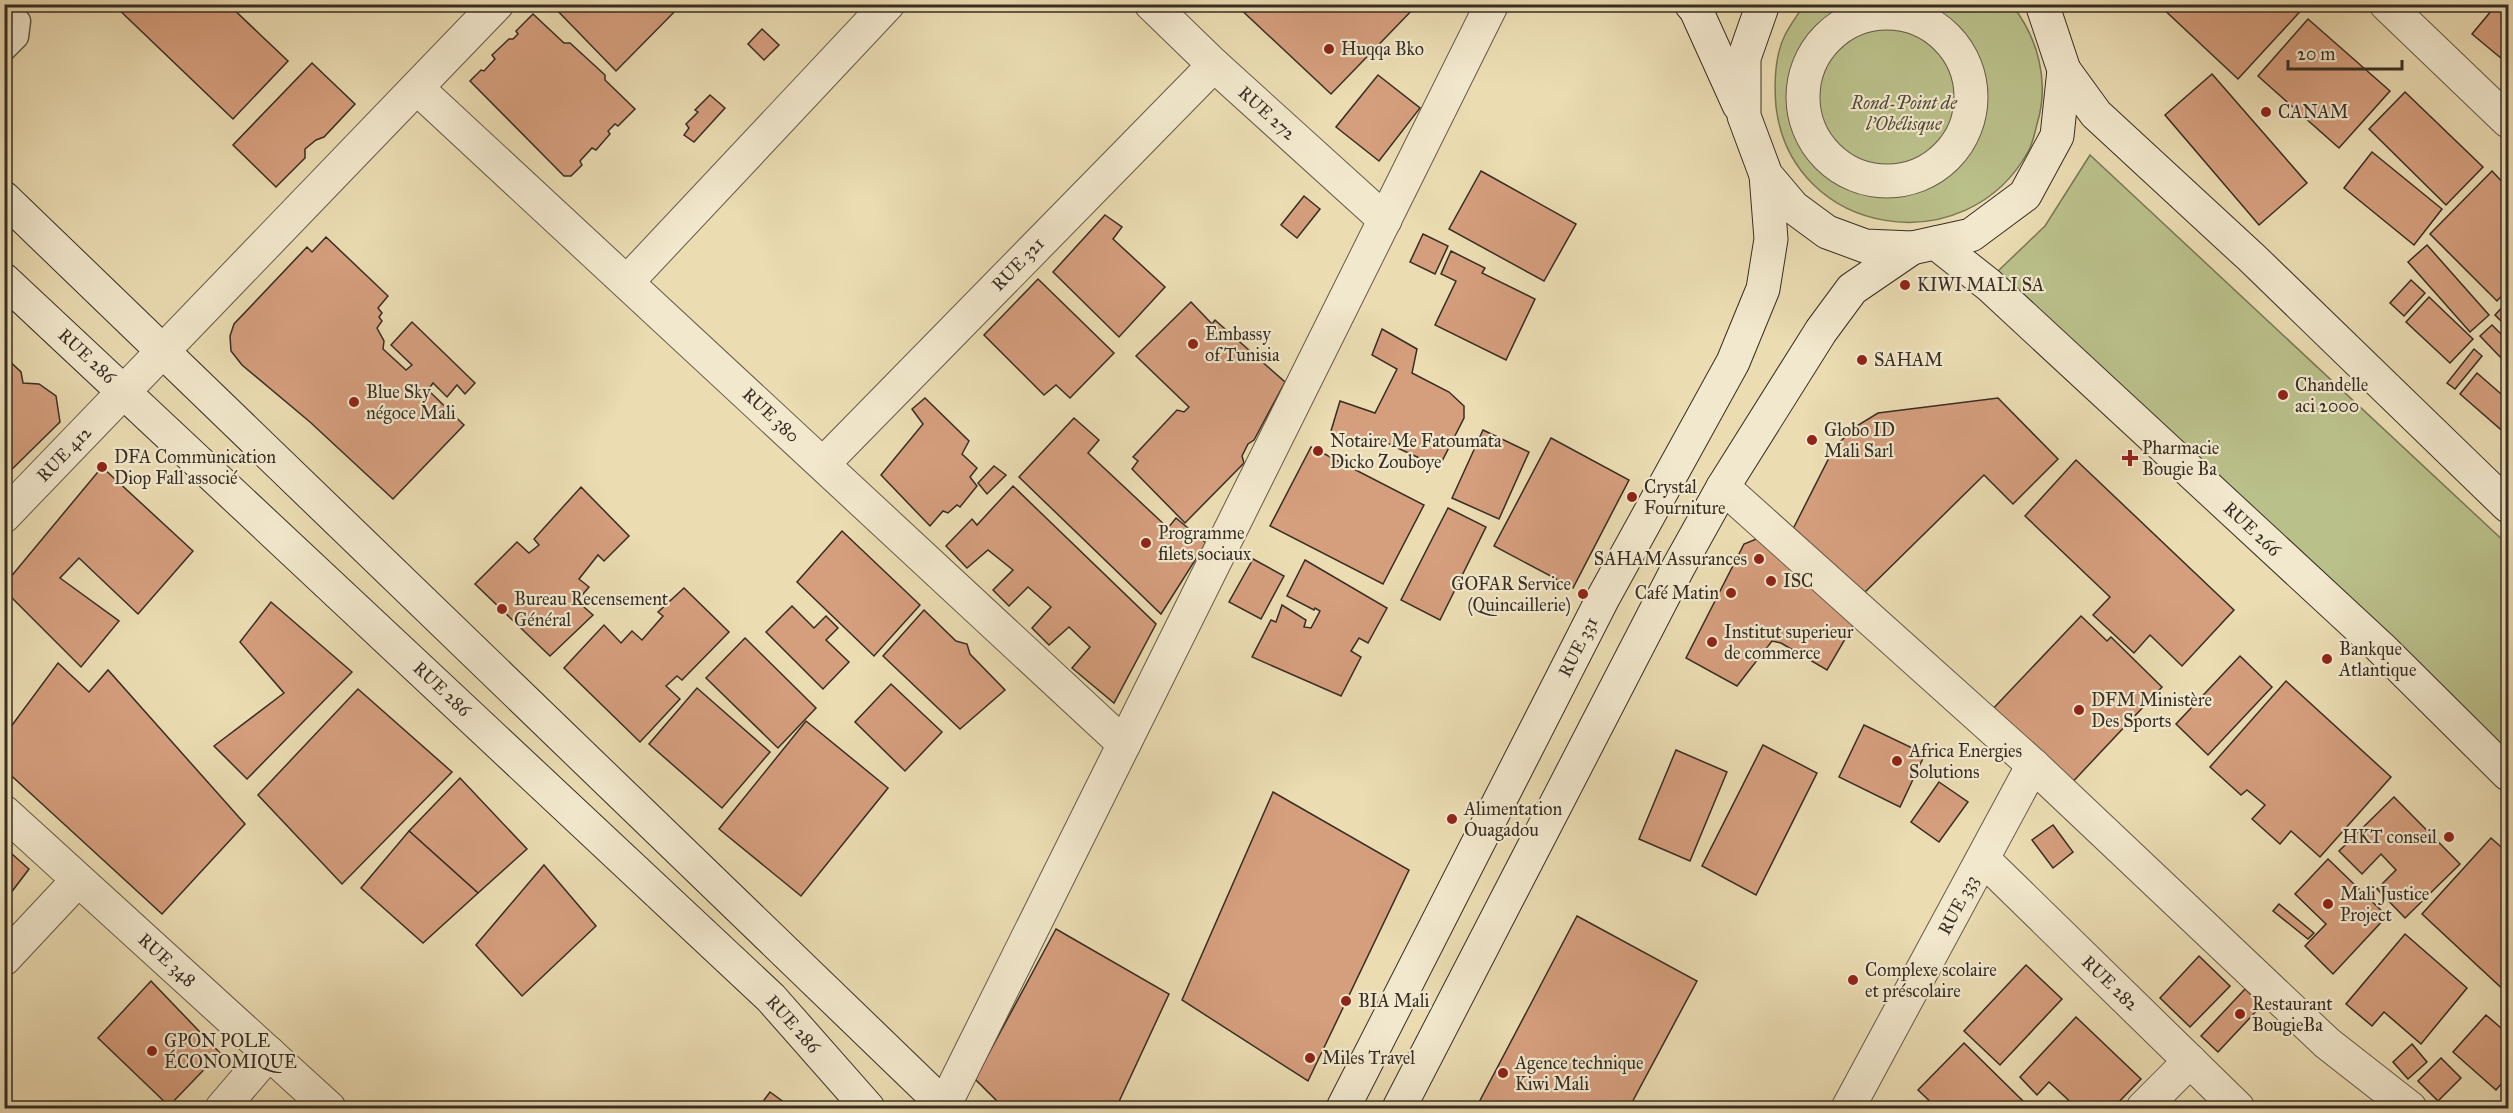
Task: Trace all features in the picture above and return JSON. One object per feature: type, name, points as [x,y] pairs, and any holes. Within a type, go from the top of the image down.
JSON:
[{"type":"street","name":"RUE 412","points":[[4,516],[497,4]]},
{"type":"street","points":[[627,282],[888,4]]},
{"type":"street","name":"RUE 272","points":[[1151,4],[1214,65],[1385,220]]},
{"type":"street","points":[[4,198],[164,350],[945,1108],[1492,4]]},
{"type":"street","points":[[1691,4],[1696,10],[1744,116],[1766,175],[1793,207],[1827,232],[1865,246],[1924,245],[1971,235],[2025,195],[2057,136],[2064,70]]},
{"type":"street","points":[[1744,116],[1744,58],[1763,4]]},
{"type":"street","points":[[2386,4],[2508,121]]},
{"type":"street","points":[[2043,5],[2064,70],[2096,114],[2252,258],[2508,506]]},
{"type":"street","points":[[1899,13],[1926,22],[1949,40],[1965,64],[1972,93],[1969,119],[1958,144],[1940,163],[1917,176],[1891,181],[1865,178],[1841,167],[1822,149],[1809,126],[1803,100],[1808,71],[1821,45],[1842,25],[1870,14],[1899,13]]},
{"type":"street","name":"RUE 321","points":[[823,464],[1214,65]]},
{"type":"street","name":"RUE 380","points":[[417,88],[1124,744]]},
{"type":"street","name":"RUE 331","points":[[1343,1108],[1603,598],[1733,362],[1763,289],[1771,239],[1766,175]]},
{"type":"street","points":[[1399,1108],[1679,566],[1723,487],[1821,331],[1852,289],[1924,245]]},
{"type":"street","name":"RUE 266","points":[[1924,245],[1989,285],[2371,639],[2508,774]]},
{"type":"street","name":"RUE 286","points":[[4,280],[771,998],[868,1108]]},
{"type":"street","points":[[1723,487],[2033,765],[2327,1043],[2410,1108]]},
{"type":"street","name":"RUE 333","points":[[1848,1108],[2033,765]]},
{"type":"street","name":"RUE 348","points":[[4,812],[329,1108]]},
{"type":"street","name":"RUE 282","points":[[1983,859],[2238,1108]]},
{"type":"street","points":[[4,959],[78,880]]},
{"type":"street","points":[[222,1108],[269,1053]]},
{"type":"street","points":[[2143,1108],[2190,1061]]},
{"type":"lane","points":[[4,6],[19,21],[17,37],[4,50]]},
{"type":"green space","name":"Rond-Point de l'Obélisque","points":[[1804,5],[2012,5],[2035,46],[2042,77],[2042,92],[2041,108],[2029,150],[2001,187],[1966,210],[1926,221],[1885,220],[1847,208],[1814,185],[1789,151],[1775,98],[1775,79],[1781,43]]},
{"type":"green space","points":[[2090,155],[2508,545],[2508,760],[1997,272],[2045,226]]},
{"type":"building","points":[[113,4],[228,4],[288,61],[233,119]]},
{"type":"building","points":[[551,4],[682,4],[616,71]]},
{"type":"building","name":"Huqqa Bko","points":[[1235,4],[1418,4],[1331,94]]},
{"type":"building","points":[[2158,4],[2307,4],[2238,79]]},
{"type":"building","points":[[2497,4],[2508,4],[2508,64],[2472,34]]},
{"type":"building","points":[[533,14],[564,43],[570,43],[605,75],[605,80],[635,109],[618,126],[615,124],[608,131],[610,134],[596,150],[592,148],[580,161],[582,165],[571,176],[564,176],[470,81],[481,70],[484,71],[495,59],[492,55],[518,34],[516,31]]},
{"type":"building","points":[[2308,19],[2390,91],[2339,148],[2258,76]]},
{"type":"building","points":[[762,29],[779,45],[764,60],[748,44]]},
{"type":"building","points":[[312,63],[355,104],[324,137],[305,149],[305,158],[276,187],[233,145]]},
{"type":"building","points":[[2212,74],[2307,183],[2259,225],[2165,115]]},
{"type":"building","points":[[1378,75],[1420,108],[1379,161],[1336,127]]},
{"type":"building","points":[[2405,92],[2483,167],[2446,205],[2369,129]]},
{"type":"building","points":[[710,95],[725,108],[694,142],[684,135],[689,128],[686,124],[698,112],[695,110]]},
{"type":"building","points":[[2372,152],[2442,209],[2414,245],[2344,188]]},
{"type":"building","points":[[1481,171],[1576,224],[1544,281],[1449,229]]},
{"type":"building","points":[[2492,171],[2508,188],[2508,289],[2497,301],[2430,234]]},
{"type":"building","points":[[1304,196],[1320,209],[1297,238],[1281,225]]},
{"type":"building","points":[[1105,215],[1122,227],[1113,239],[1165,287],[1119,337],[1053,272]]},
{"type":"building","points":[[1423,234],[1448,246],[1435,274],[1410,262]]},
{"type":"building","points":[[326,237],[388,296],[378,308],[382,313],[379,317],[382,321],[377,328],[384,341],[383,349],[406,370],[412,365],[391,345],[412,322],[475,383],[465,394],[457,385],[447,397],[433,383],[428,390],[464,425],[393,499],[310,422],[242,365],[231,351],[230,336],[234,324],[307,247],[312,252]]},
{"type":"building","points":[[2427,245],[2489,315],[2470,332],[2408,262]]},
{"type":"building","points":[[1451,251],[1485,268],[1482,273],[1535,299],[1506,360],[1435,325],[1456,281],[1441,274]]},
{"type":"building","points":[[1038,279],[1114,353],[1070,398],[1056,385],[1044,395],[984,335]]},
{"type":"building","points":[[2411,280],[2425,293],[2404,316],[2390,303]]},
{"type":"building","points":[[2429,297],[2473,339],[2450,363],[2406,322]]},
{"type":"building","points":[[2508,301],[2508,328],[2495,315]]},
{"type":"building","points":[[1191,302],[1212,324],[1215,320],[1285,382],[1254,440],[1248,444],[1242,456],[1244,463],[1185,523],[1132,469],[1138,461],[1133,457],[1177,410],[1184,412],[1189,407],[1136,356]]},
{"type":"building","points":[[2492,325],[2508,341],[2508,359],[2505,362],[2480,336]]},
{"type":"building","points":[[1382,329],[1417,349],[1412,373],[1449,392],[1464,406],[1464,418],[1439,467],[1380,440],[1373,447],[1358,446],[1331,431],[1340,401],[1375,413],[1397,369],[1372,355]]},
{"type":"building","points":[[2474,349],[2482,356],[2455,389],[2447,383]]},
{"type":"building","points":[[4,356],[21,372],[23,383],[39,384],[56,396],[60,422],[4,477]]},
{"type":"building","points":[[2477,373],[2508,400],[2508,431],[2506,434],[2460,394]]},
{"type":"building","points":[[925,398],[969,441],[962,454],[977,468],[970,477],[977,486],[960,507],[957,505],[948,513],[943,511],[930,526],[881,475],[923,424],[912,409]]},
{"type":"building","points":[[1998,398],[2058,459],[2013,504],[1984,475],[1862,595],[1793,529],[1834,448],[1855,427],[1878,413]]},
{"type":"building","points":[[1074,418],[1099,440],[1088,453],[1168,528],[1176,518],[1206,543],[1161,614],[1019,477]]},
{"type":"building","points":[[1483,430],[1529,452],[1499,519],[1452,498]]},
{"type":"building","points":[[1551,438],[1629,480],[1573,588],[1494,546]]},
{"type":"building","points":[[1311,447],[1424,505],[1383,584],[1270,526]]},
{"type":"building","points":[[2076,460],[2234,610],[2182,666],[2150,635],[2134,653],[2093,615],[2110,597],[2025,516]]},
{"type":"building","points":[[994,466],[1006,475],[987,494],[978,483]]},
{"type":"building","points":[[102,467],[193,551],[138,614],[79,558],[60,578],[119,621],[81,667],[4,590],[4,585]]},
{"type":"building","points":[[1013,486],[1156,624],[1114,703],[1072,668],[1090,647],[1069,627],[1049,645],[1032,628],[1051,607],[1028,587],[1009,606],[993,590],[1013,570],[988,550],[967,568],[946,546],[972,519],[977,525]]},
{"type":"building","points":[[581,487],[629,536],[604,561],[598,555],[579,579],[589,587],[577,601],[593,615],[550,656],[475,584],[517,542],[529,553],[539,545],[534,539]]},
{"type":"building","points":[[1448,508],[1486,527],[1440,620],[1401,600]]},
{"type":"building","points":[[842,531],[920,605],[874,656],[797,582]]},
{"type":"building","name":"ISC","points":[[1766,535],[1858,617],[1827,670],[1781,643],[1772,641],[1737,686],[1686,658],[1744,544]]},
{"type":"building","points":[[1253,559],[1284,576],[1261,619],[1229,602]]},
{"type":"building","points":[[1305,560],[1387,608],[1368,643],[1359,638],[1351,651],[1361,657],[1341,696],[1252,657],[1271,620],[1276,622],[1282,605],[1306,620],[1304,627],[1311,628],[1320,611],[1287,596]]},
{"type":"building","points":[[684,588],[729,632],[682,680],[677,676],[666,686],[680,699],[640,742],[564,668],[604,625],[621,643],[632,631],[642,640],[663,616],[658,612]]},
{"type":"building","points":[[271,602],[352,672],[247,779],[214,746],[284,693],[240,642]]},
{"type":"building","points":[[792,606],[814,628],[826,616],[838,628],[826,640],[849,662],[823,689],[766,632]]},
{"type":"building","points":[[924,610],[956,641],[967,644],[970,654],[1005,690],[960,729],[883,656]]},
{"type":"building","points":[[2081,616],[2107,641],[2111,637],[2162,687],[2066,789],[1988,714]]},
{"type":"building","points":[[745,638],[816,708],[778,748],[706,678]]},
{"type":"building","points":[[2240,656],[2272,687],[2208,755],[2176,724]]},
{"type":"building","points":[[58,663],[89,692],[108,670],[245,824],[162,914],[4,769],[4,736]]},
{"type":"building","points":[[2286,681],[2391,777],[2320,857],[2291,831],[2280,844],[2252,819],[2265,805],[2247,790],[2241,795],[2210,767]]},
{"type":"building","points":[[891,684],[942,732],[905,771],[855,722]]},
{"type":"building","points":[[697,688],[770,752],[722,808],[649,744]]},
{"type":"building","points":[[358,689],[452,772],[342,884],[258,795]]},
{"type":"building","points":[[806,721],[888,788],[801,896],[719,829]]},
{"type":"building","points":[[1864,725],[1925,754],[1900,807],[1839,777]]},
{"type":"building","points":[[1763,745],[1817,773],[1756,895],[1702,866]]},
{"type":"building","points":[[1676,750],[1727,772],[1690,861],[1639,839]]},
{"type":"building","points":[[460,778],[527,849],[478,893],[409,831]]},
{"type":"building","points":[[1939,782],[1968,802],[1939,842],[1911,822]]},
{"type":"building","points":[[1273,792],[1409,870],[1308,1081],[1182,1000]]},
{"type":"building","points":[[2394,797],[2460,864],[2405,918],[2377,889],[2396,870],[2381,854],[2362,874],[2339,851]]},
{"type":"building","points":[[2053,825],[2073,852],[2053,868],[2032,840]]},
{"type":"building","points":[[409,831],[478,893],[423,943],[361,888]]},
{"type":"building","points":[[2491,838],[2508,853],[2508,994],[2422,914]]},
{"type":"building","points":[[4,847],[29,869],[4,902]]},
{"type":"building","points":[[2328,859],[2387,916],[2333,974],[2305,946],[2326,924],[2295,894]]},
{"type":"building","points":[[544,865],[596,926],[522,996],[476,945]]},
{"type":"building","points":[[2279,904],[2314,933],[2308,939],[2273,911]]},
{"type":"building","points":[[1577,916],[1697,981],[1629,1108],[1476,1108]]},
{"type":"building","points":[[1056,929],[1169,994],[1116,1108],[1004,1108],[975,1079]]},
{"type":"building","points":[[2405,934],[2467,988],[2421,1044],[2384,1012],[2372,1026],[2346,1004]]},
{"type":"building","points":[[2199,956],[2230,986],[2190,1027],[2160,998]]},
{"type":"building","points":[[2026,965],[2062,999],[2000,1065],[1964,1031]]},
{"type":"building","points":[[151,981],[220,1053],[169,1106],[98,1038]]},
{"type":"building","points":[[2245,989],[2262,1005],[2218,1052],[2201,1036]]},
{"type":"building","points":[[2486,1015],[2508,1034],[2508,1076],[2496,1090],[2453,1052]]},
{"type":"building","points":[[2076,1017],[2141,1079],[2113,1108],[2077,1108],[2049,1082],[2037,1095],[2020,1077]]},
{"type":"building","points":[[1964,1043],[2025,1103],[2019,1108],[1937,1108],[1918,1090]]},
{"type":"building","points":[[2412,1044],[2427,1062],[2408,1079],[2393,1062]]},
{"type":"building","points":[[2441,1058],[2461,1078],[2438,1101],[2418,1081]]},
{"type":"building","points":[[770,1092],[792,1108],[758,1108]]},
{"type":"place","name":"Huqqa Bko","points":[[1329,49]]},
{"type":"place","name":"CANAM","points":[[2266,112]]},
{"type":"place","name":"KIWI MALI SA","points":[[1905,285]]},
{"type":"place","name":"Embassy of Tunisia","points":[[1193,344]]},
{"type":"place","name":"SAHAM","points":[[1862,360]]},
{"type":"place","name":"Chandelle aci 2000","points":[[2283,395]]},
{"type":"place","name":"Blue Sky négoce Mali","points":[[354,402]]},
{"type":"place","name":"Globo ID Mali Sarl","points":[[1812,440]]},
{"type":"place","name":"Notaire Me Fatoumata Dicko Zouboye","points":[[1318,451]]},
{"type":"place","name":"Pharmacie Bougie Ba","points":[[2130,458]]},
{"type":"place","name":"DFA Communication Diop Fall associé","points":[[102,467]]},
{"type":"place","name":"Crystal Fourniture","points":[[1632,497]]},
{"type":"place","name":"Programme filets sociaux","points":[[1146,543]]},
{"type":"place","name":"SAHAM Assurances","points":[[1759,559]]},
{"type":"place","name":"ISC","points":[[1771,581]]},
{"type":"place","name":"Café Matin","points":[[1731,593]]},
{"type":"place","name":"GOFAR Service (Quincaillerie)","points":[[1583,594]]},
{"type":"place","name":"Bureau Recensement Général","points":[[502,609]]},
{"type":"place","name":"Institut superieur de commerce","points":[[1712,642]]},
{"type":"place","name":"Bankque Atlantique","points":[[2327,659]]},
{"type":"place","name":"DFM Ministère Des Sports","points":[[2079,710]]},
{"type":"place","name":"Africa Energies Solutions","points":[[1897,761]]},
{"type":"place","name":"Alimentation Ouagadou","points":[[1452,819]]},
{"type":"place","name":"HKT conseil","points":[[2449,837]]},
{"type":"place","name":"Mali Justice Project","points":[[2328,904]]},
{"type":"place","name":"Complexe scolaire et préscolaire","points":[[1853,980]]},
{"type":"place","name":"BIA Mali","points":[[1346,1001]]},
{"type":"place","name":"Restaurant BougieBa","points":[[2240,1014]]},
{"type":"place","name":"GPON POLE ÉCONOMIQUE","points":[[152,1051]]},
{"type":"place","name":"Miles Travel","points":[[1310,1058]]},
{"type":"place","name":"Agence technique Kiwi Mali","points":[[1503,1073]]}]
